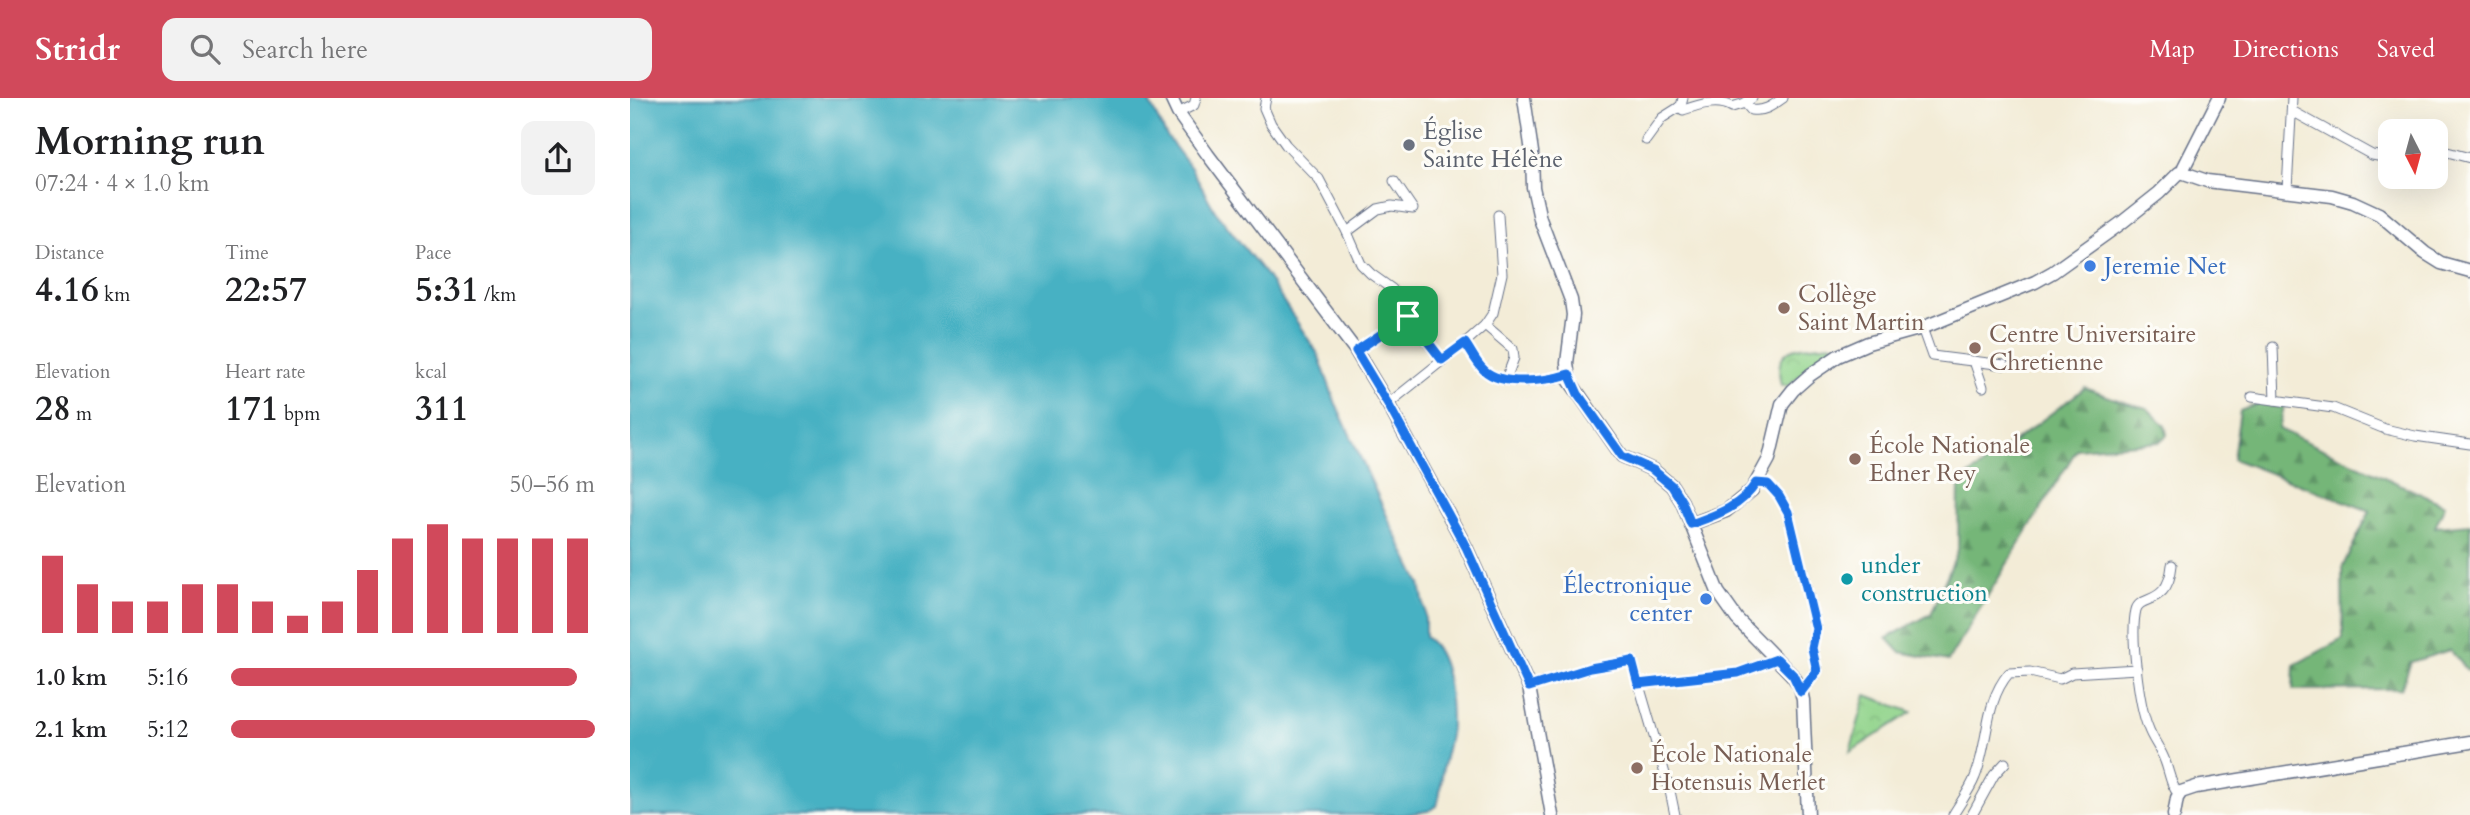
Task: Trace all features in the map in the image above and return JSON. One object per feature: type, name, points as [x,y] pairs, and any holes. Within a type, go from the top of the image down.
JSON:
[{"type":"street","points":[[1171,98],[1178,113],[1356,351],[1466,547],[1529,687],[1552,815]]},
{"type":"street","points":[[1178,113],[1194,105],[1196,98]]},
{"type":"street","points":[[1266,98],[1264,108],[1271,124],[1286,145],[1319,179],[1361,264],[1392,289],[1408,316],[1442,360]]},
{"type":"street","points":[[1524,98],[1532,152],[1533,187],[1540,219],[1571,300],[1573,315],[1567,363],[1569,374],[1578,394],[1622,456],[1653,470],[1672,486],[1682,502],[1718,592],[1737,619],[1793,675],[1801,692],[1808,815]]},
{"type":"street","points":[[1646,140],[1662,118],[1681,103],[1683,110],[1698,103],[1717,100],[1732,107],[1748,101],[1751,110],[1758,111],[1767,109],[1783,98]]},
{"type":"street","points":[[1691,524],[1726,511],[1745,497],[1756,483],[1769,459],[1782,404],[1793,390],[1838,356],[1868,343],[1922,328],[2035,282],[2070,262],[2149,201],[2182,171],[2219,98]]},
{"type":"street","points":[[2287,190],[2292,98]]},
{"type":"street","points":[[2292,111],[2378,156]]},
{"type":"street","points":[[2448,152],[2470,158]]},
{"type":"street","points":[[2182,171],[2207,181],[2332,196],[2367,208],[2391,223],[2425,253],[2441,262],[2470,271]]},
{"type":"street","points":[[1347,232],[1378,209],[1392,206],[1413,209],[1394,181]]},
{"type":"street","points":[[1388,404],[1465,343],[1485,325],[1493,313],[1502,274],[1498,215]]},
{"type":"street","points":[[1356,351],[1408,316]]},
{"type":"street","points":[[1485,325],[1513,349],[1514,358],[1506,379]]},
{"type":"street","points":[[1922,328],[1931,356],[2004,365]]},
{"type":"street","points":[[1465,343],[1484,370],[1497,377],[1521,381],[1554,379],[1569,374]]},
{"type":"street","points":[[2273,347],[2275,400]]},
{"type":"street","points":[[1974,361],[1983,387]]},
{"type":"street","points":[[2252,397],[2333,408],[2385,429],[2470,444]]},
{"type":"street","points":[[1756,483],[1768,484],[1788,512],[1816,629],[1812,648],[1817,671],[1801,692]]},
{"type":"street","points":[[2172,565],[2168,586],[2159,597],[2140,603],[2136,608],[2134,625],[2141,705],[2148,727],[2165,760],[2172,787],[2179,795]]},
{"type":"street","points":[[1638,684],[1738,673],[1777,659]]},
{"type":"street","points":[[1529,687],[1590,668],[1632,661],[1675,815]]},
{"type":"street","points":[[1953,815],[1975,778],[1988,718],[2001,682],[2009,673],[2031,672],[2060,679],[2072,673],[2137,669]]},
{"type":"street","points":[[2175,815],[2181,792],[2196,787],[2470,742]]},
{"type":"street","points":[[1972,815],[1994,775],[2005,762]]},
{"type":"green space","points":[[1833,344],[1840,350],[1837,354],[1788,386],[1781,385],[1780,361],[1785,354],[1800,347]]},
{"type":"green space","points":[[2085,388],[2147,408],[2165,426],[2167,435],[2159,442],[2077,449],[1948,661],[1900,652],[1887,638],[1931,614],[1958,550],[1959,483]]},
{"type":"green space","points":[[2265,401],[2284,406],[2279,429],[2445,505],[2435,527],[2470,524],[2470,669],[2467,670],[2450,650],[2411,662],[2401,689],[2293,690],[2294,665],[2343,639],[2342,568],[2370,511],[2233,459],[2240,411]]},
{"type":"green space","points":[[1866,695],[1912,712],[1850,752]]},
{"type":"water","points":[[630,98],[1147,98],[1166,135],[1191,168],[1215,211],[1266,275],[1318,354],[1336,404],[1420,584],[1425,611],[1425,637],[1439,654],[1447,677],[1450,702],[1451,730],[1437,806],[1428,811],[1402,815],[630,815]]},
{"type":"place","name":"Église Sainte Hélène","points":[[1409,145]]},
{"type":"place","name":"Jeremie Net","points":[[2090,266]]},
{"type":"place","name":"Collège Saint Martin","points":[[1784,308]]},
{"type":"place","name":"Centre Universitaire Chretienne","points":[[1975,348]]},
{"type":"place","name":"École Nationale Edner Rey","points":[[1855,459]]},
{"type":"place","name":"under construction","points":[[1847,579]]},
{"type":"place","name":"Électronique center","points":[[1706,599]]},
{"type":"place","name":"École Nationale Hotensuis Merlet","points":[[1637,768]]},
{"type":"route","points":[[1408,316],[1442,360],[1465,343],[1484,370],[1497,377],[1521,381],[1554,379],[1569,374],[1569,380],[1578,394],[1622,456],[1653,470],[1672,486],[1691,524],[1726,511],[1745,497],[1756,483],[1768,484],[1788,512],[1816,629],[1812,648],[1817,671],[1801,692],[1793,675],[1777,659],[1738,673],[1638,684],[1632,661],[1590,668],[1529,687],[1466,547],[1356,351],[1408,316]]}]
